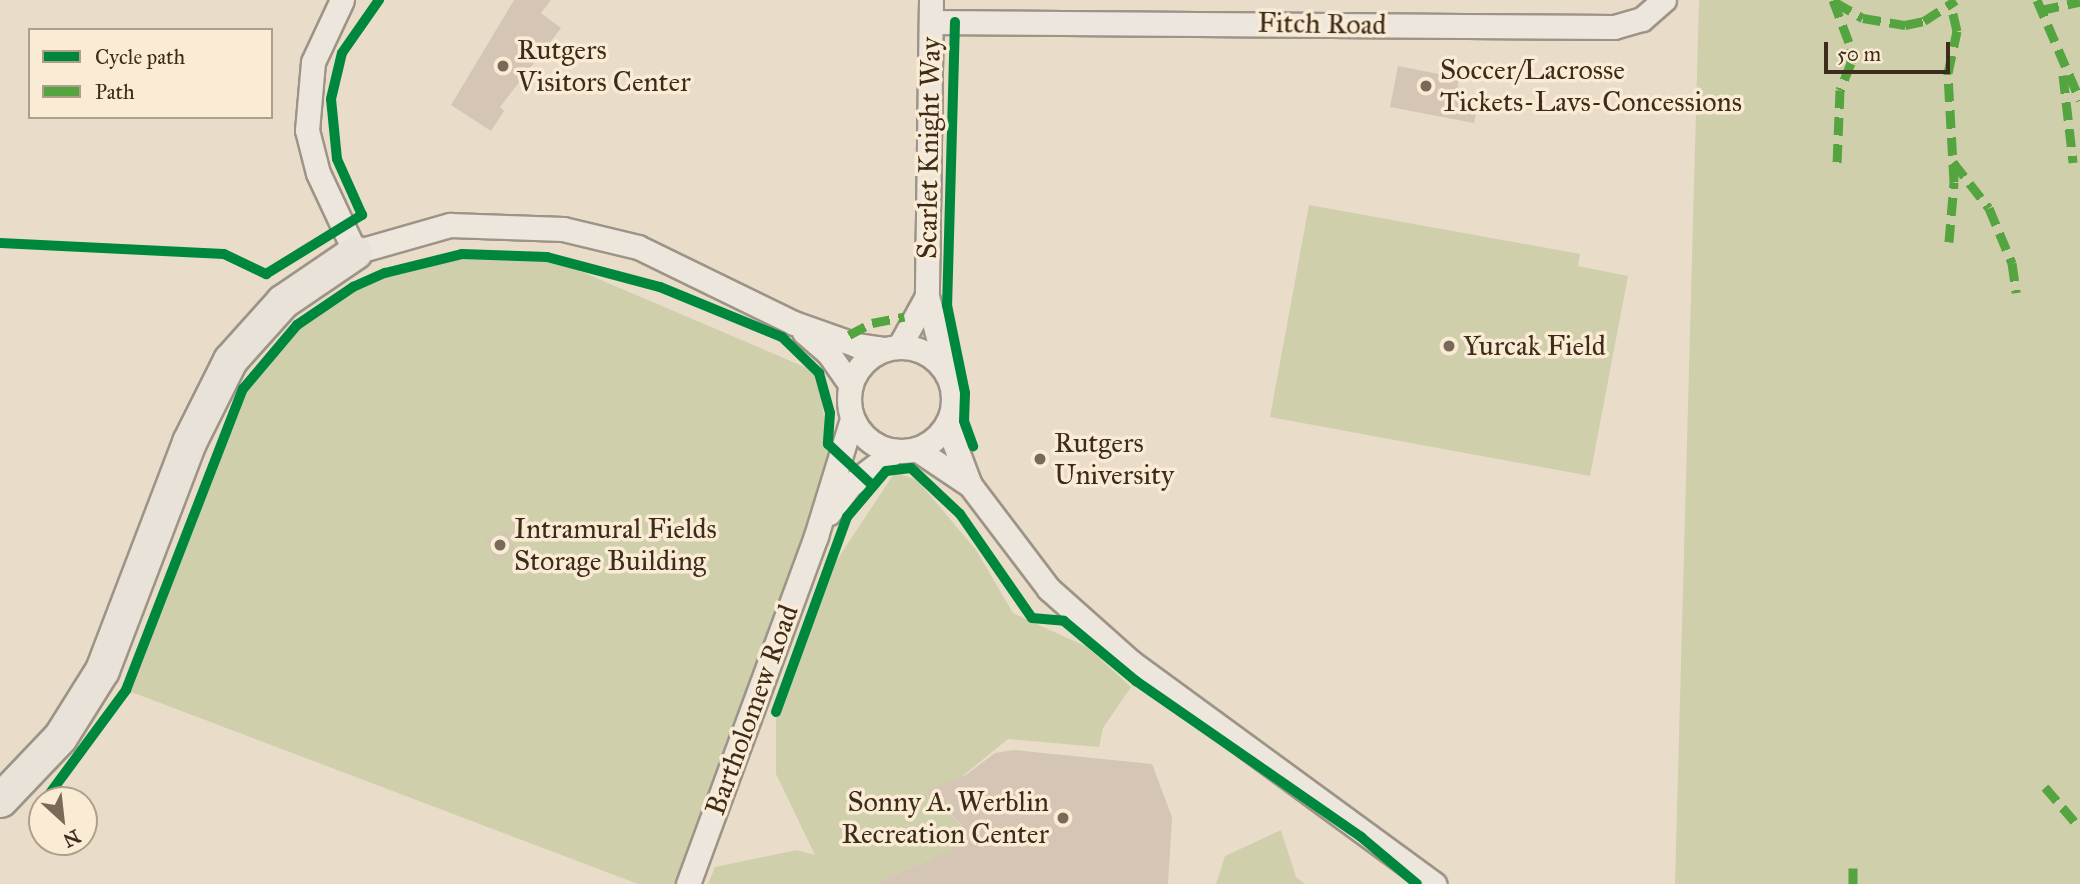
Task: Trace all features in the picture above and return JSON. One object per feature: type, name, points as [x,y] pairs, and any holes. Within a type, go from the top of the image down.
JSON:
[{"type":"highway","points":[[0,800],[46,756],[88,697],[188,442],[230,360],[283,301],[355,252]]},
{"type":"highway","points":[[0,772],[88,697]]},
{"type":"street","points":[[342,0],[313,62],[307,130],[318,173],[355,252],[450,225],[563,229],[638,247],[794,323],[856,345],[928,354],[948,375]]},
{"type":"street","name":"Fitch Road","points":[[931,11],[1614,27],[1642,19],[1664,0]]},
{"type":"street","name":"Scarlet Knight Way","points":[[927,296],[931,11]]},
{"type":"street","points":[[850,385],[860,366],[892,348],[927,296]]},
{"type":"street","points":[[906,450],[947,424],[953,408],[948,375],[927,296]]},
{"type":"street","points":[[794,323],[829,354],[850,385],[852,419],[867,439],[906,450],[970,485]]},
{"type":"street","name":"Bartholomew Road","points":[[688,884],[816,536],[852,419]]},
{"type":"street","points":[[947,424],[970,485],[1049,589],[1131,662],[1434,884]]},
{"type":"street","name":"Bartholomew Road","points":[[816,536],[850,485],[906,450]]},
{"type":"green space","points":[[1699,0],[2080,0],[2080,884],[1675,884]]},
{"type":"green space","name":"Yurcak Field","points":[[1309,205],[1580,254],[1578,266],[1628,276],[1590,476],[1270,417]]},
{"type":"green space","points":[[462,254],[547,257],[819,373],[828,456],[688,884],[638,884],[126,690],[243,389],[297,325],[353,287]]},
{"type":"green space","points":[[895,472],[917,480],[976,550],[1013,613],[1087,647],[1131,687],[1103,728],[1099,747],[1008,739],[959,779],[927,791],[965,829],[943,877],[934,858],[874,884],[708,884],[715,867],[797,850],[815,855],[776,774],[776,719],[837,560]]},
{"type":"green space","points":[[1281,830],[1296,877],[1305,884],[1216,884],[1225,856]]},
{"type":"building","name":"Rutgers Visitors Center","points":[[514,0],[551,0],[541,13],[561,28],[500,107],[504,111],[491,131],[451,105]]},
{"type":"building","name":"Soccer/Lacrosse Tickets-Lavs-Concessions","points":[[1398,66],[1459,78],[1456,95],[1479,99],[1474,123],[1390,107]]},
{"type":"building","name":"Intramural Fields Storage Building","points":[[506,530],[515,550],[495,560],[486,540]]},
{"type":"building","name":"Sonny A. Werblin Recreation Center","points":[[1013,750],[1152,764],[1172,817],[1168,884],[874,884],[952,850],[951,837],[962,825],[926,791],[966,775],[995,753]]},
{"type":"marked path","points":[[1833,0],[1851,48],[1851,63],[1840,90],[1837,165]]},
{"type":"marked path","points":[[1835,2],[1863,18],[1905,25],[1924,21],[1956,0]]},
{"type":"marked path","points":[[2037,0],[2080,100]]},
{"type":"marked path","points":[[2041,10],[2080,2]]},
{"type":"marked path","points":[[1949,242],[1954,182],[1948,73],[1957,31],[1951,5]]},
{"type":"marked path","points":[[2063,75],[2073,162]]},
{"type":"marked path","points":[[1953,162],[1989,208],[2012,263],[2016,293]]},
{"type":"marked path","points":[[849,335],[872,323],[904,317]]},
{"type":"marked path","points":[[2045,787],[2080,828]]},
{"type":"marked path","points":[[1853,868],[1853,884]]},
{"type":"cycle path","points":[[0,243],[224,254],[266,274],[362,215],[337,159],[331,99],[342,53],[379,0]]},
{"type":"cycle path","points":[[955,22],[947,305],[965,393],[964,421],[973,446]]},
{"type":"cycle path","points":[[55,786],[126,690],[243,389],[297,325],[353,287],[385,273],[462,254],[547,257],[660,287],[782,337],[819,373],[830,413],[828,444],[871,484]]},
{"type":"cycle path","points":[[776,712],[847,517],[886,471],[911,468],[960,514],[1032,618],[1064,621],[1136,681],[1361,837],[1417,884]]},
{"type":"place","name":"Rutgers Visitors Center","points":[[503,66]]},
{"type":"place","name":"Soccer/Lacrosse Tickets-Lavs-Concessions","points":[[1426,86]]},
{"type":"place","name":"Yurcak Field","points":[[1449,346]]},
{"type":"place","name":"Rutgers University","points":[[1040,459]]},
{"type":"place","name":"Intramural Fields Storage Building","points":[[500,545]]},
{"type":"place","name":"Sonny A. Werblin Recreation Center","points":[[1063,818]]}]
